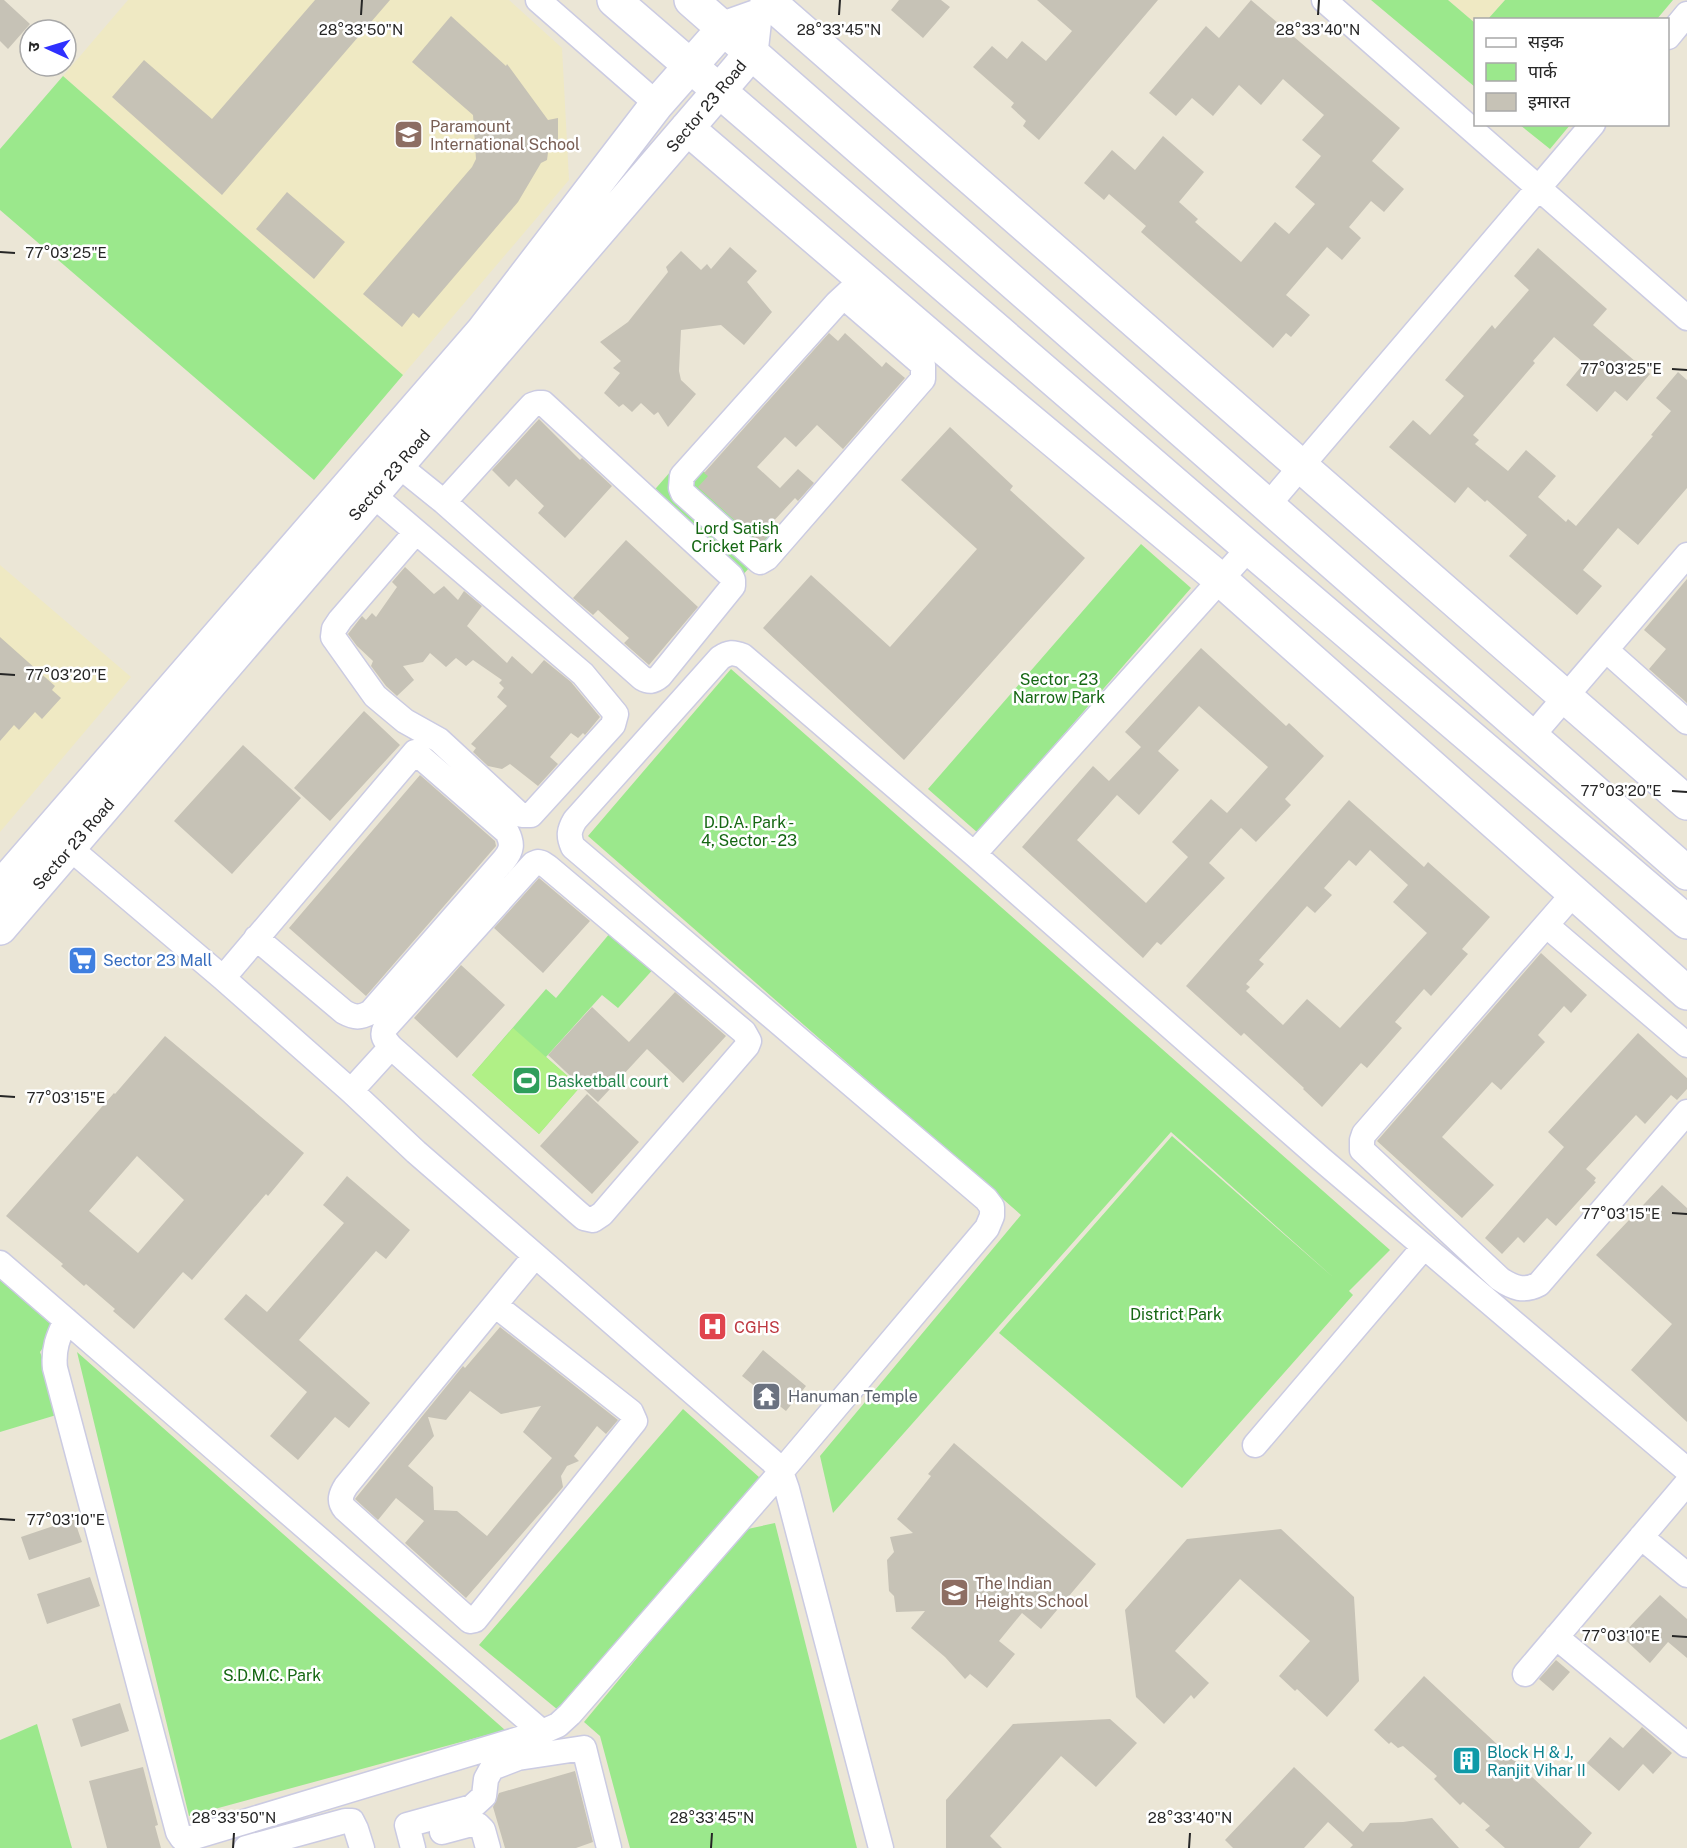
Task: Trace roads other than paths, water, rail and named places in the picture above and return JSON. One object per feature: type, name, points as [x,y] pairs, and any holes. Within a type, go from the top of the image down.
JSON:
[{"type":"street","points":[[538,0],[657,104]]},
{"type":"street","points":[[614,0],[1687,922]]},
{"type":"street","points":[[691,0],[1269,504],[1687,873]]},
{"type":"street","points":[[1324,0],[1687,318]]},
{"type":"street","points":[[764,6],[1300,467],[1687,804]]},
{"type":"street","name":"Sector 23 Road","points":[[0,928],[59,839],[483,331],[657,104],[724,28],[764,6]]},
{"type":"street","name":"Sector 23 Road","points":[[0,888],[59,839],[373,495],[751,52],[764,6]]},
{"type":"street","points":[[1669,36],[1687,14]]},
{"type":"street","points":[[1269,504],[1591,126]]},
{"type":"street","points":[[687,128],[853,288],[923,365],[923,379],[767,558],[760,562],[683,493],[682,476],[853,288]]},
{"type":"street","points":[[853,288],[1221,580],[1687,993]]},
{"type":"street","points":[[398,465],[444,502],[648,681],[654,681],[660,676],[733,586],[730,576],[543,403],[532,405],[444,502]]},
{"type":"street","points":[[373,495],[584,674],[616,714],[613,725],[531,814],[522,815],[517,812],[439,740],[405,721],[375,696],[333,638],[334,629],[340,620],[416,532]]},
{"type":"street","points":[[975,854],[1249,548]]},
{"type":"street","points":[[1532,736],[1687,555]]},
{"type":"street","points":[[1605,650],[1687,722]]},
{"type":"street","points":[[66,1320],[56,1343],[55,1368],[178,1832],[182,1838],[191,1838],[542,1732],[558,1725],[570,1714],[781,1472],[987,1228],[992,1216],[992,1207],[968,1184],[573,847],[568,837],[570,828],[720,658],[735,652],[743,656],[975,854],[1288,1130],[1687,1470]]},
{"type":"street","points":[[223,978],[256,938],[415,752],[507,832],[512,842],[511,851],[504,860],[371,1012],[361,1018],[344,1012],[256,938]]},
{"type":"street","points":[[59,839],[223,978],[416,1152],[772,1461],[781,1472],[881,1848]]},
{"type":"street","points":[[538,862],[548,867],[735,1024],[747,1035],[749,1041],[602,1214],[593,1220],[584,1218],[391,1047],[384,1038],[385,1028],[533,864],[538,862]]},
{"type":"street","points":[[1574,893],[1364,1134],[1362,1150],[1500,1279],[1519,1289],[1531,1288],[1539,1284],[1687,1112]]},
{"type":"street","points":[[1546,925],[1687,1045]]},
{"type":"street","points":[[351,1091],[391,1047]]},
{"type":"street","points":[[1256,1445],[1424,1247]]},
{"type":"street","points":[[495,1305],[631,1412],[635,1421],[473,1621],[345,1509],[341,1499],[346,1486],[535,1256]]},
{"type":"street","points":[[0,1263],[542,1732]]},
{"type":"street","points":[[1525,1674],[1687,1483]]},
{"type":"street","points":[[1641,1537],[1687,1575]]},
{"type":"street","points":[[1556,1637],[1687,1745]]},
{"type":"street","points":[[488,1848],[483,1830],[478,1825],[468,1825],[412,1844],[407,1825],[472,1807],[484,1796],[486,1779],[492,1768],[518,1758],[584,1748],[607,1848]]},
{"type":"street","points":[[246,1848],[345,1821],[352,1821],[362,1848]]},
{"type":"place","name":"Paramount International School","points":[[409,135]]},
{"type":"place","name":"Sector 23 Mall","points":[[82,960]]},
{"type":"place","name":"Basketball court","points":[[526,1081]]},
{"type":"place","name":"CGHS","points":[[713,1327]]},
{"type":"place","name":"Hanuman Temple","points":[[767,1396]]},
{"type":"place","name":"The Indian Heights School","points":[[954,1592]]},
{"type":"place","name":"Block H & J, Ranjit Vihar II","points":[[1466,1761]]},
{"type":"park label","name":"Lord Satish Cricket Park","points":[[737,537]]},
{"type":"park label","name":"Sector - 23 Narrow Park","points":[[1059,688]]},
{"type":"park label","name":"D.D.A. Park - 4, Sector - 23","points":[[749,831]]},
{"type":"park label","name":"District Park","points":[[1176,1314]]},
{"type":"park label","name":"S.D.M.C. Park","points":[[272,1675]]}]
